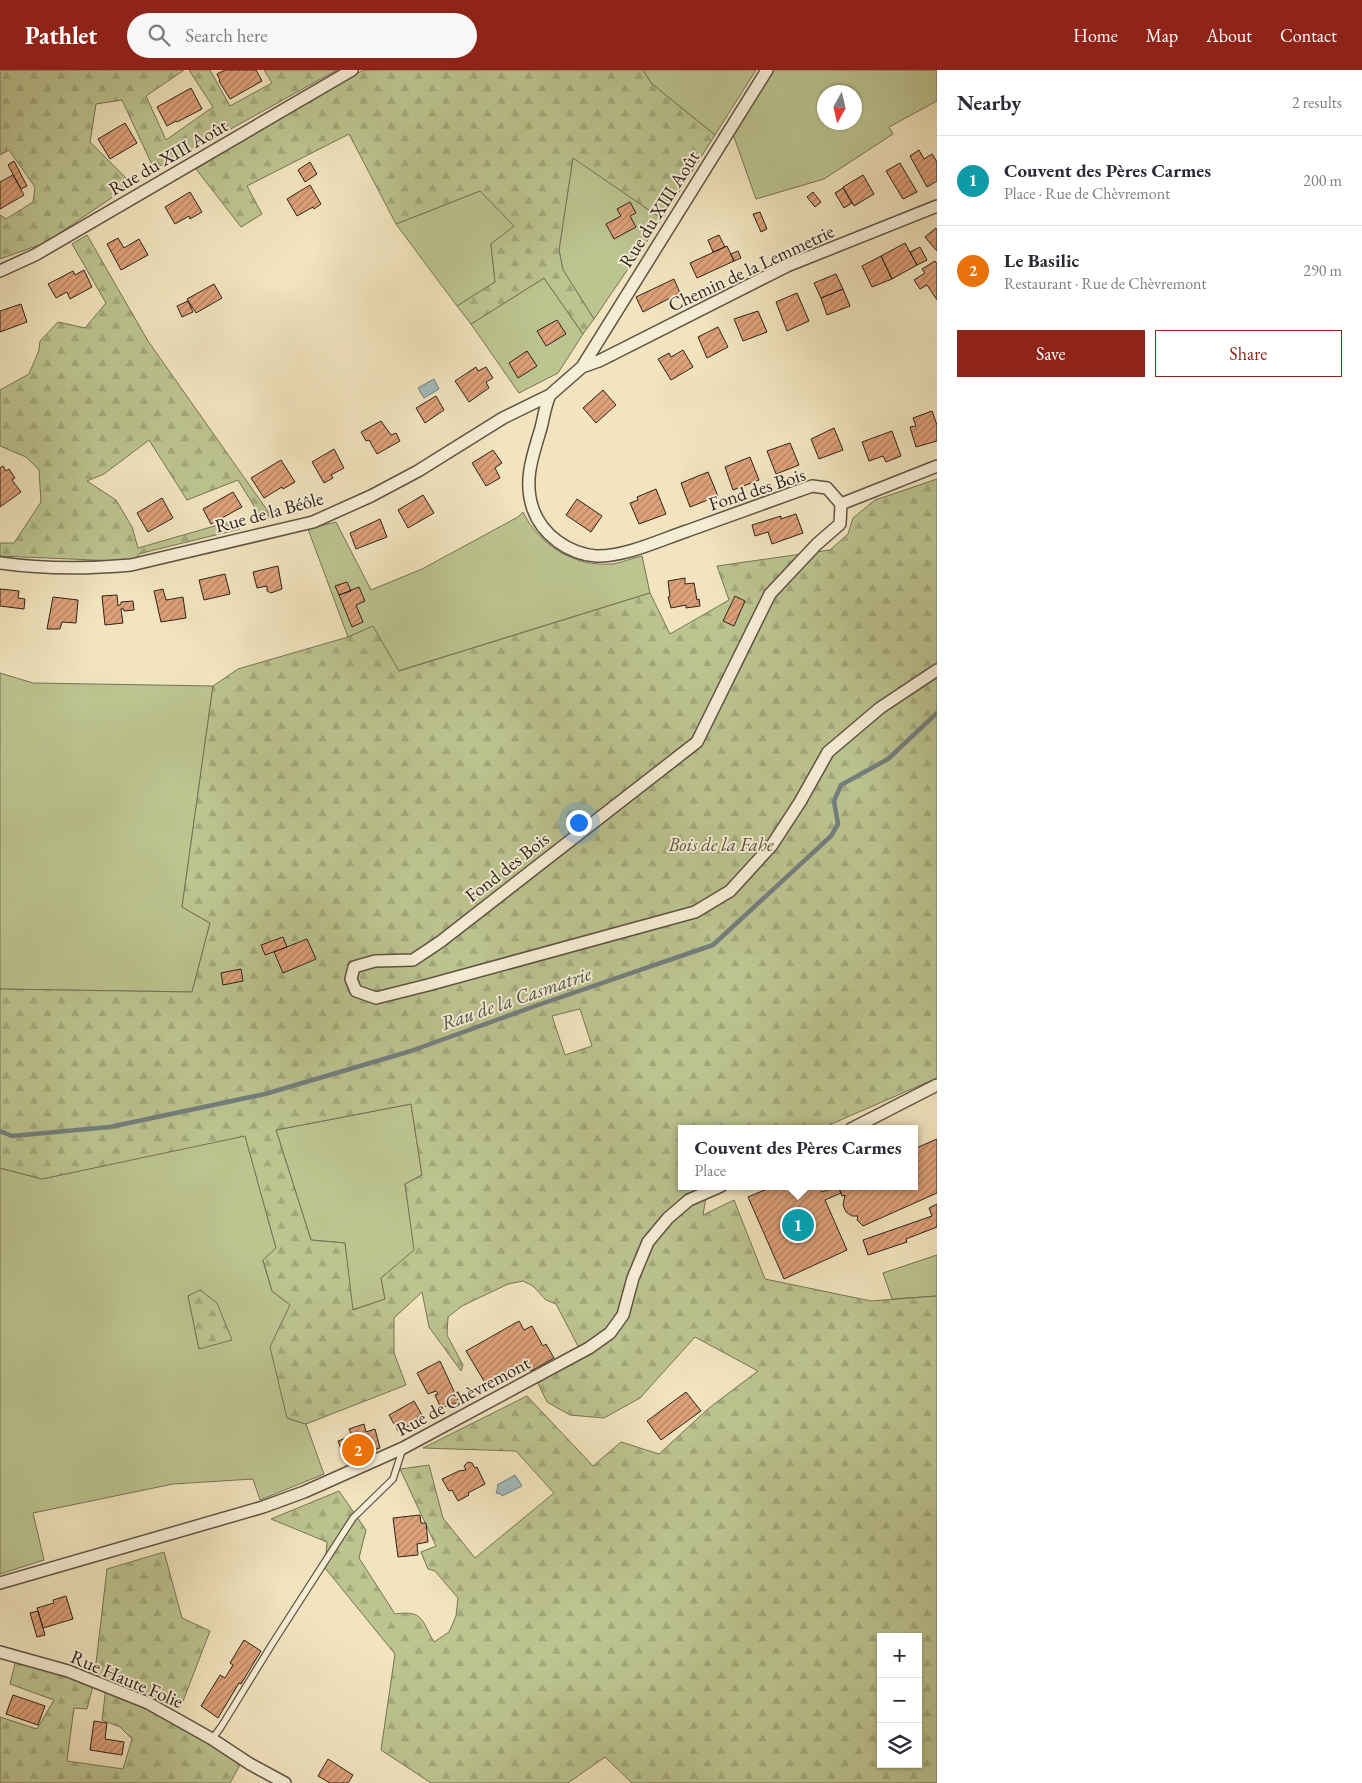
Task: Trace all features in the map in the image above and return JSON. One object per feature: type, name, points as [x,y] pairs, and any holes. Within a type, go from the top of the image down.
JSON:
[{"type":"street","name":"Rue du XIII Août","points":[[0,271],[35,255],[352,70]]},
{"type":"street","name":"Rue du XIII Août","points":[[582,367],[767,70]]},
{"type":"street","name":"Chemin de la Lemmetrie","points":[[582,367],[599,361],[787,266],[937,206]]},
{"type":"street","name":"Rue de la Béôle","points":[[0,563],[27,567],[105,568],[131,565],[313,522],[371,496],[418,471],[502,418],[550,395],[582,367]]},
{"type":"street","name":"Fond des Bois","points":[[550,395],[545,406],[542,425],[530,465],[528,484],[531,503],[536,517],[552,537],[569,548],[585,554],[610,556],[641,547],[812,486],[827,488],[841,504],[840,524],[817,544],[770,594],[697,742],[440,942],[413,960],[374,962],[354,967],[351,979],[356,992],[376,998],[393,994],[695,912],[730,890],[772,845],[800,802],[828,752],[880,708],[937,670]]},
{"type":"street","points":[[841,504],[937,466]]},
{"type":"street","points":[[859,1125],[937,1085]]},
{"type":"street","name":"Rue de Chèvremont","points":[[0,1583],[263,1507],[304,1492],[403,1448],[589,1348],[610,1333],[623,1315],[633,1278],[648,1242],[668,1218],[689,1200],[712,1190]]},
{"type":"street","name":"Rue Haute Folie","points":[[0,1652],[68,1671],[148,1703],[285,1783]]},
{"type":"lane","points":[[212,1739],[353,1518],[393,1479],[403,1448]]},
{"type":"green space","points":[[0,70],[184,70],[146,96],[166,140],[213,107],[189,70],[210,70],[230,106],[272,83],[264,70],[337,70],[180,157],[154,169],[122,100],[96,104],[90,142],[132,184],[45,243],[0,259],[0,215],[6,219],[33,202],[35,187],[9,150],[0,155]]},
{"type":"green space","points":[[364,70],[643,70],[652,84],[715,135],[662,219],[573,158],[559,250],[563,270],[594,319],[583,334],[544,278],[471,324],[457,306],[495,282],[491,244],[514,226],[480,191],[396,224],[349,134],[247,186],[262,214],[241,227],[196,169],[330,87]]},
{"type":"green space","points":[[643,70],[756,70],[715,135],[652,84]]},
{"type":"green space","points":[[772,70],[937,70],[937,101],[889,127],[893,134],[824,179],[756,199],[733,134]]},
{"type":"green space","points":[[573,157],[662,219],[594,319],[563,270],[559,250]]},
{"type":"green space","points":[[480,191],[515,226],[491,244],[495,282],[457,306],[396,224]]},
{"type":"green space","points":[[87,235],[148,341],[272,517],[262,519],[238,480],[187,500],[149,440],[104,474],[87,481],[116,500],[132,527],[138,548],[232,521],[240,529],[139,554],[136,559],[117,561],[0,556],[0,543],[14,543],[41,502],[39,470],[26,457],[0,446],[0,390],[29,374],[39,350],[40,341],[58,322],[85,328],[106,303],[72,244]]},
{"type":"green space","points":[[544,278],[583,334],[558,373],[519,393],[471,324]]},
{"type":"green space","name":"Bois de la Fahe","points":[[937,479],[937,1078],[829,1125],[678,1125],[678,1190],[707,1190],[703,1215],[734,1200],[765,1279],[871,1301],[937,1296],[937,1783],[632,1783],[605,1757],[568,1783],[431,1783],[381,1750],[395,1654],[325,1568],[327,1542],[271,1519],[339,1491],[366,1530],[359,1558],[395,1614],[417,1615],[424,1622],[434,1642],[449,1632],[456,1616],[458,1598],[435,1571],[428,1569],[421,1552],[436,1546],[400,1469],[429,1465],[443,1518],[475,1558],[554,1493],[516,1451],[423,1448],[527,1396],[593,1466],[621,1442],[659,1454],[709,1408],[758,1371],[695,1337],[640,1398],[604,1418],[570,1415],[547,1402],[534,1375],[579,1348],[556,1304],[546,1300],[533,1286],[523,1281],[508,1284],[462,1306],[448,1317],[447,1335],[463,1365],[461,1371],[429,1327],[422,1292],[394,1318],[394,1353],[406,1385],[306,1424],[287,1418],[270,1347],[290,1305],[272,1291],[263,1260],[276,1248],[245,1136],[42,1179],[0,1168],[0,989],[192,992],[210,923],[182,907],[213,686],[238,669],[348,637],[373,626],[399,671],[650,593],[670,634],[729,600],[717,566],[830,550],[848,534],[853,518],[875,500]],"holes":[[[580,1009],[592,1046],[565,1055],[552,1016]],[[411,1104],[422,1175],[405,1184],[414,1250],[381,1278],[385,1299],[353,1310],[345,1243],[311,1240],[276,1130]]]},
{"type":"green space","points":[[523,512],[530,524],[548,544],[571,558],[584,562],[612,564],[642,556],[650,593],[398,671],[373,627],[348,637],[308,529],[336,522],[371,590],[422,569],[518,517]]},
{"type":"green space","points":[[0,673],[33,683],[213,686],[182,907],[210,923],[192,992],[0,989]]},
{"type":"green space","points":[[411,1104],[422,1175],[405,1184],[415,1250],[381,1278],[385,1299],[352,1310],[345,1243],[311,1240],[276,1130]]},
{"type":"green space","points":[[245,1135],[276,1248],[263,1261],[272,1291],[290,1305],[287,1418],[306,1424],[324,1474],[260,1500],[253,1479],[173,1484],[33,1513],[44,1560],[0,1574],[0,1168],[42,1179]],"holes":[[[201,1290],[199,1349],[188,1296]]]},
{"type":"green space","points":[[937,1255],[937,1296],[892,1299],[883,1273]]},
{"type":"green space","points":[[200,1290],[217,1303],[232,1340],[199,1349],[188,1296]]},
{"type":"green space","points":[[164,1552],[182,1618],[210,1631],[180,1709],[95,1672],[107,1569]]},
{"type":"green space","points":[[17,1655],[94,1682],[87,1709],[74,1708],[67,1761],[123,1769],[132,1739],[120,1727],[102,1720],[106,1687],[204,1737],[242,1761],[230,1783],[0,1783],[0,1717],[37,1729],[54,1700],[10,1684]]},
{"type":"water","points":[[434,379],[439,389],[424,398],[418,388]]},
{"type":"water","points":[[515,1475],[522,1486],[502,1496],[496,1493],[497,1485]]},
{"type":"building","points":[[225,70],[256,70],[262,81],[230,99],[217,74]]},
{"type":"building","points":[[191,88],[202,109],[167,126],[157,107]]},
{"type":"building","points":[[125,123],[137,143],[110,159],[98,139]]},
{"type":"building","points":[[919,150],[924,159],[932,154],[937,162],[937,181],[927,187],[910,156]]},
{"type":"building","points":[[14,161],[27,186],[21,189],[8,165]]},
{"type":"building","points":[[310,162],[317,174],[305,182],[298,170]]},
{"type":"building","points":[[900,163],[917,192],[903,199],[886,171]]},
{"type":"building","points":[[13,175],[24,195],[0,209],[0,182]]},
{"type":"building","points":[[863,175],[874,194],[854,206],[843,187]]},
{"type":"building","points":[[310,185],[321,204],[297,216],[287,199]]},
{"type":"building","points":[[843,188],[852,203],[844,208],[835,193]]},
{"type":"building","points":[[190,192],[202,212],[190,219],[189,216],[175,224],[165,207]]},
{"type":"building","points":[[813,192],[821,202],[815,207],[807,197]]},
{"type":"building","points":[[630,202],[636,213],[630,216],[636,227],[614,239],[606,224],[621,216],[617,209]]},
{"type":"building","points":[[760,212],[767,229],[761,232],[753,214]]},
{"type":"building","points":[[936,228],[937,230],[937,251],[925,237]]},
{"type":"building","points":[[719,235],[725,247],[713,252],[708,240]]},
{"type":"building","points":[[118,238],[124,248],[139,239],[148,255],[121,270],[107,244]]},
{"type":"building","points":[[905,243],[917,265],[892,279],[881,256]]},
{"type":"building","points":[[727,246],[734,261],[697,278],[690,263]]},
{"type":"building","points":[[920,247],[927,260],[917,265],[910,252]]},
{"type":"building","points":[[738,251],[741,258],[734,261],[731,254]]},
{"type":"building","points":[[881,256],[892,279],[872,287],[862,266]]},
{"type":"building","points":[[935,261],[937,264],[937,300],[927,285],[920,289],[914,280],[925,273],[922,269]]},
{"type":"building","points":[[84,270],[92,287],[70,299],[67,292],[56,298],[48,284],[73,271],[75,275]]},
{"type":"building","points":[[836,274],[843,289],[821,298],[814,283]]},
{"type":"building","points":[[674,279],[680,293],[643,312],[636,297]]},
{"type":"building","points":[[214,284],[222,298],[196,313],[187,299]]},
{"type":"building","points":[[843,289],[850,306],[827,315],[821,298]]},
{"type":"building","points":[[797,293],[809,321],[787,331],[776,302]]},
{"type":"building","points":[[188,301],[193,312],[182,317],[177,306]]},
{"type":"building","points":[[21,304],[27,322],[0,332],[0,311]]},
{"type":"building","points":[[758,311],[767,332],[743,341],[734,319]]},
{"type":"building","points":[[557,320],[566,334],[546,346],[537,331]]},
{"type":"building","points":[[718,327],[728,347],[707,358],[698,337]]},
{"type":"building","points":[[683,350],[693,367],[671,380],[658,359],[669,353],[671,357]]},
{"type":"building","points":[[527,351],[537,366],[518,378],[509,363]]},
{"type":"building","points":[[476,367],[478,371],[486,367],[493,378],[486,382],[489,388],[469,402],[455,381]]},
{"type":"building","points":[[603,390],[616,405],[596,423],[583,408]]},
{"type":"building","points":[[436,396],[444,410],[425,423],[416,408]]},
{"type":"building","points":[[932,411],[937,425],[937,441],[916,447],[910,427],[916,426],[913,418]]},
{"type":"building","points":[[381,421],[391,435],[396,433],[400,441],[377,454],[369,440],[366,441],[361,432]]},
{"type":"building","points":[[834,428],[843,450],[819,459],[811,439]]},
{"type":"building","points":[[892,431],[901,456],[886,462],[883,456],[869,461],[862,442]]},
{"type":"building","points":[[790,443],[799,465],[776,474],[767,451]]},
{"type":"building","points":[[334,449],[344,468],[331,475],[333,478],[324,483],[312,462]]},
{"type":"building","points":[[493,450],[502,463],[495,468],[500,478],[486,486],[472,463]]},
{"type":"building","points":[[750,457],[759,480],[733,490],[725,467]]},
{"type":"building","points":[[281,460],[295,482],[283,489],[282,487],[264,498],[251,478]]},
{"type":"building","points":[[3,466],[6,471],[9,469],[15,478],[12,480],[21,492],[0,507],[0,468]]},
{"type":"building","points":[[708,472],[718,496],[690,507],[681,483]]},
{"type":"building","points":[[656,489],[666,514],[639,524],[630,503],[638,500],[637,497]]},
{"type":"building","points":[[233,492],[242,507],[211,524],[203,509]]},
{"type":"building","points":[[423,495],[434,513],[408,528],[398,510]]},
{"type":"building","points":[[162,498],[173,518],[148,532],[137,513]]},
{"type":"building","points":[[577,499],[602,516],[591,532],[566,515]]},
{"type":"building","points":[[796,514],[803,533],[772,544],[768,532],[755,536],[752,525],[781,516],[781,519]]},
{"type":"building","points":[[380,519],[387,537],[356,549],[350,533]]},
{"type":"building","points":[[278,566],[282,589],[271,593],[267,591],[267,586],[257,588],[253,572]]},
{"type":"building","points":[[225,574],[230,594],[204,600],[199,580]]},
{"type":"building","points":[[685,578],[685,584],[694,583],[700,606],[686,608],[686,605],[671,608],[668,597],[670,597],[668,581]]},
{"type":"building","points":[[347,582],[351,591],[339,595],[335,586]]},
{"type":"building","points":[[359,587],[365,601],[356,605],[363,622],[352,627],[339,595]]},
{"type":"building","points":[[0,589],[19,591],[18,598],[25,599],[24,609],[0,606]]},
{"type":"building","points":[[163,589],[166,600],[183,597],[186,618],[161,622],[154,591]]},
{"type":"building","points":[[117,595],[118,606],[121,602],[133,601],[134,610],[124,611],[124,609],[121,609],[123,623],[105,625],[102,596]]},
{"type":"building","points":[[735,596],[745,601],[734,626],[723,621]]},
{"type":"building","points":[[53,597],[78,600],[76,623],[62,622],[60,629],[47,629]]},
{"type":"building","points":[[283,937],[287,947],[265,955],[261,945]]},
{"type":"building","points":[[307,939],[316,959],[283,973],[274,952]]},
{"type":"building","points":[[241,969],[243,981],[223,985],[221,973]]},
{"type":"building","points":[[937,1139],[937,1193],[863,1226],[857,1220],[858,1216],[852,1216],[846,1212],[843,1205],[845,1195],[842,1196],[840,1190],[918,1190],[918,1147]]},
{"type":"building","points":[[765,1190],[821,1190],[822,1192],[840,1190],[841,1193],[825,1200],[847,1250],[784,1279],[748,1197]]},
{"type":"building","points":[[937,1204],[937,1227],[906,1239],[907,1242],[868,1255],[863,1240],[932,1216],[929,1208]]},
{"type":"building","points":[[519,1321],[524,1330],[532,1326],[543,1346],[546,1344],[554,1358],[531,1371],[527,1363],[522,1366],[524,1369],[516,1373],[514,1370],[487,1386],[466,1351]]},
{"type":"building","points":[[440,1361],[459,1402],[441,1408],[435,1395],[438,1394],[436,1391],[428,1394],[417,1373]]},
{"type":"building","points":[[686,1392],[701,1411],[661,1440],[647,1421]]},
{"type":"building","points":[[414,1401],[422,1415],[409,1422],[411,1425],[398,1431],[389,1415]]},
{"type":"building","points":[[364,1424],[366,1432],[375,1429],[380,1448],[345,1460],[338,1441],[352,1436],[349,1429]]},
{"type":"building","points":[[468,1462],[472,1463],[475,1468],[477,1467],[485,1484],[458,1501],[452,1490],[449,1491],[442,1479],[459,1471],[466,1470],[464,1466]]},
{"type":"building","points":[[420,1515],[421,1523],[426,1523],[428,1542],[417,1544],[418,1555],[398,1557],[393,1518]]},
{"type":"building","points":[[66,1596],[73,1619],[43,1628],[37,1608],[54,1603],[53,1600]]},
{"type":"building","points":[[38,1611],[45,1635],[37,1637],[30,1613]]},
{"type":"building","points":[[244,1640],[261,1651],[218,1718],[201,1706],[220,1675],[225,1678],[233,1665],[230,1663]]},
{"type":"building","points":[[13,1695],[45,1706],[38,1725],[6,1714]]},
{"type":"building","points":[[94,1721],[107,1723],[105,1739],[124,1742],[122,1755],[90,1750]]},
{"type":"building","points":[[328,1759],[353,1775],[348,1783],[330,1783],[318,1776]]},
{"type":"waterway","name":"Rau de la Casmatrie","points":[[0,1131],[12,1136],[110,1127],[265,1094],[411,1051],[713,945],[831,836],[838,824],[834,801],[841,785],[888,759],[937,713]]},
{"type":"place","name":"Couvent des Pères Carmes","points":[[798,1225]]},
{"type":"place","name":"Le Basilic","points":[[358,1450]]}]
